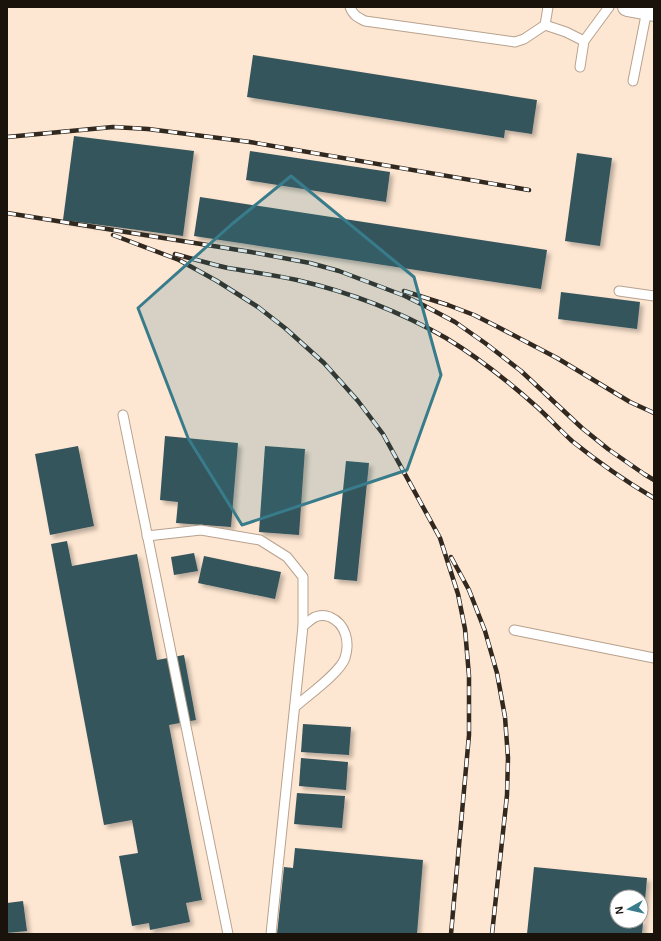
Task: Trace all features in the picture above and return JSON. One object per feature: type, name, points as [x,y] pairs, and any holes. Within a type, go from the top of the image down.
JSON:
[{"type":"street","points":[[627,7],[650,11]]},
{"type":"lane","points":[[350,7],[353,14],[365,21],[514,42],[524,39],[545,25],[548,7]]},
{"type":"lane","points":[[580,68],[584,41],[609,7]]},
{"type":"lane","points":[[633,81],[650,11]]},
{"type":"lane","points":[[545,25],[566,32],[584,41]]},
{"type":"lane","points":[[619,291],[654,296]]},
{"type":"lane","points":[[123,415],[228,934]]},
{"type":"lane","points":[[147,536],[201,530],[260,540],[287,557],[304,576],[303,626],[271,934]]},
{"type":"lane","points":[[295,707],[337,671],[345,659],[347,644],[345,629],[336,620],[324,615],[315,617],[303,626]]},
{"type":"lane","points":[[514,630],[654,658]]},
{"type":"highlighted area","points":[[291,176],[414,277],[441,375],[407,470],[242,525],[188,438],[138,308],[232,224]]},
{"type":"building","points":[[253,55],[537,100],[532,134],[505,130],[504,138],[247,97]]},
{"type":"building","points":[[74,136],[194,151],[183,236],[63,220]]},
{"type":"building","points":[[250,151],[390,172],[386,202],[246,180]]},
{"type":"building","points":[[577,153],[612,158],[600,246],[565,241]]},
{"type":"building","points":[[200,197],[547,250],[541,289],[194,236]]},
{"type":"building","points":[[561,292],[640,302],[637,329],[558,319]]},
{"type":"building","points":[[165,436],[238,443],[231,527],[176,523],[178,502],[160,500]]},
{"type":"building","points":[[78,446],[94,526],[50,535],[35,454]]},
{"type":"building","points":[[265,446],[305,449],[299,535],[259,532]]},
{"type":"building","points":[[346,461],[369,463],[357,581],[334,579]]},
{"type":"building","points":[[67,541],[72,566],[137,554],[157,660],[184,655],[196,720],[169,725],[202,900],[186,903],[190,922],[150,930],[149,923],[132,926],[119,856],[138,853],[132,820],[104,825],[51,544]]},
{"type":"building","points":[[194,553],[198,571],[174,575],[171,557]]},
{"type":"building","points":[[204,556],[281,572],[275,599],[198,583]]},
{"type":"building","points":[[303,724],[351,727],[349,755],[301,752]]},
{"type":"building","points":[[301,758],[348,762],[346,790],[299,786]]},
{"type":"building","points":[[297,793],[345,796],[342,828],[294,824]]},
{"type":"building","points":[[295,848],[423,860],[417,934],[277,934],[284,867],[293,868]]},
{"type":"building","points":[[534,867],[647,878],[646,889],[609,889],[609,929],[642,929],[642,934],[527,934]]},
{"type":"building","points":[[23,901],[27,931],[7,933],[7,903]]},
{"type":"railway","points":[[7,137],[113,127],[148,129],[250,142],[529,190]]},
{"type":"railway","points":[[7,213],[251,252],[310,263],[339,271],[405,296],[455,322],[485,343],[521,371],[582,428],[608,449],[654,480]]},
{"type":"railway","points":[[113,235],[179,260],[217,281],[258,307],[285,328],[324,363],[358,401],[383,434],[440,538],[458,594],[465,629],[469,676],[469,735],[451,934]]},
{"type":"railway","points":[[175,254],[228,268],[297,280],[336,290],[373,303],[428,328],[470,354],[516,388],[582,449],[622,478],[654,498]]},
{"type":"railway","points":[[404,291],[474,315],[557,358],[630,402],[654,413]]},
{"type":"railway","points":[[451,557],[469,590],[485,631],[497,673],[505,717],[508,758],[507,795],[492,934]]}]
